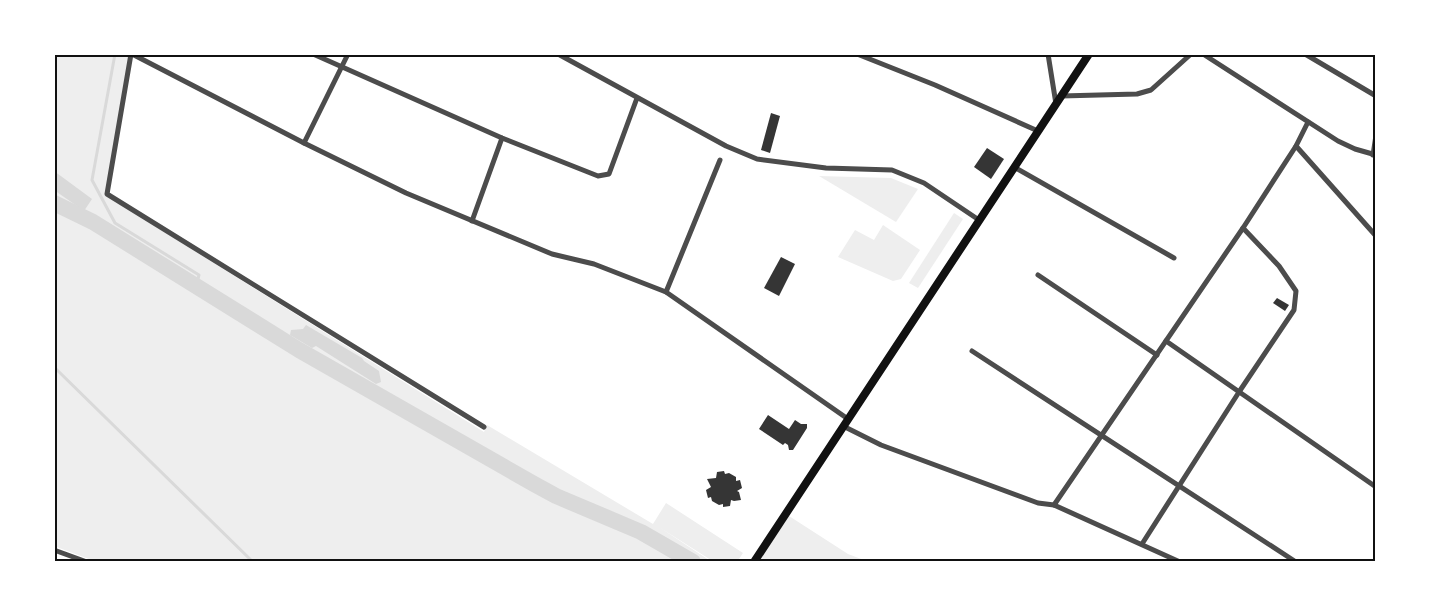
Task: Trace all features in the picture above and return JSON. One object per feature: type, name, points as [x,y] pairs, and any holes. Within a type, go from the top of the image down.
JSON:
[{"type":"main road","points":[[754,562],[1089,54]]},
{"type":"street","points":[[484,427],[107,194],[131,54],[406,193],[552,254],[594,264],[666,292],[846,423],[881,445],[1038,503],[1054,506],[1180,562]]},
{"type":"street","points":[[313,54],[502,138],[598,176],[609,174],[637,98]]},
{"type":"street","points":[[304,143],[348,54]]},
{"type":"street","points":[[558,54],[726,146],[756,159],[826,168],[892,170],[924,183],[979,220]]},
{"type":"street","points":[[858,54],[1038,131]]},
{"type":"street","points":[[1048,54],[1056,104]]},
{"type":"street","points":[[1061,96],[1137,94],[1151,90],[1191,54]]},
{"type":"street","points":[[1203,54],[1354,149],[1374,155],[1376,135]]},
{"type":"street","points":[[1305,54],[1376,96]]},
{"type":"street","points":[[1054,506],[1243,228],[1296,146],[1308,122]]},
{"type":"street","points":[[472,221],[502,138]]},
{"type":"street","points":[[1296,146],[1376,236]]},
{"type":"street","points":[[666,292],[720,159]]},
{"type":"street","points":[[1014,167],[1174,258]]},
{"type":"street","points":[[1142,544],[1294,310],[1297,300],[1296,291],[1279,266],[1243,228]]},
{"type":"street","points":[[1038,275],[1157,355]]},
{"type":"street","points":[[1166,341],[1376,487]]},
{"type":"street","points":[[972,351],[1296,562]]},
{"type":"street","points":[[54,550],[87,562]]},
{"type":"shaded area","points":[[54,54],[129,54],[105,195],[484,432],[487,425],[653,524],[666,503],[743,553],[737,562],[714,562],[659,527],[712,562],[97,562],[54,546]]},
{"type":"shaded area","points":[[54,171],[92,199],[84,211],[54,190]]},
{"type":"shaded area","points":[[819,176],[891,178],[918,189],[896,222]]},
{"type":"shaded area","points":[[954,213],[963,219],[918,288],[909,283]]},
{"type":"shaded area","points":[[883,225],[920,250],[901,279],[893,281],[838,257],[855,230],[874,240]]},
{"type":"shaded area","points":[[306,325],[362,358],[379,371],[381,382],[376,384],[316,346],[312,348],[290,335],[291,330],[303,329]]},
{"type":"shaded area","points":[[789,516],[848,554],[869,562],[758,562]]},
{"type":"building","points":[[771,113],[780,116],[770,153],[761,150]]},
{"type":"building","points":[[987,148],[1004,159],[991,179],[974,167]]},
{"type":"building","points":[[781,257],[795,264],[779,296],[764,288]]},
{"type":"building","points":[[1277,298],[1289,305],[1285,311],[1273,303]]},
{"type":"building","points":[[768,415],[789,429],[795,420],[801,424],[807,424],[807,428],[793,450],[789,450],[788,445],[785,443],[783,445],[759,429]]},
{"type":"building","points":[[724,471],[725,474],[729,473],[736,477],[736,481],[740,480],[742,488],[737,491],[741,500],[731,500],[730,506],[723,507],[723,504],[719,505],[712,501],[711,497],[708,498],[706,490],[711,487],[707,479],[716,478],[717,472]]},
{"type":"waterway","points":[[115,54],[92,180],[115,223],[199,275],[196,286]]},
{"type":"waterway","points":[[54,203],[93,222],[299,350],[534,484],[556,496],[641,532],[693,562]]},
{"type":"waterway","points":[[54,367],[253,562]]}]
